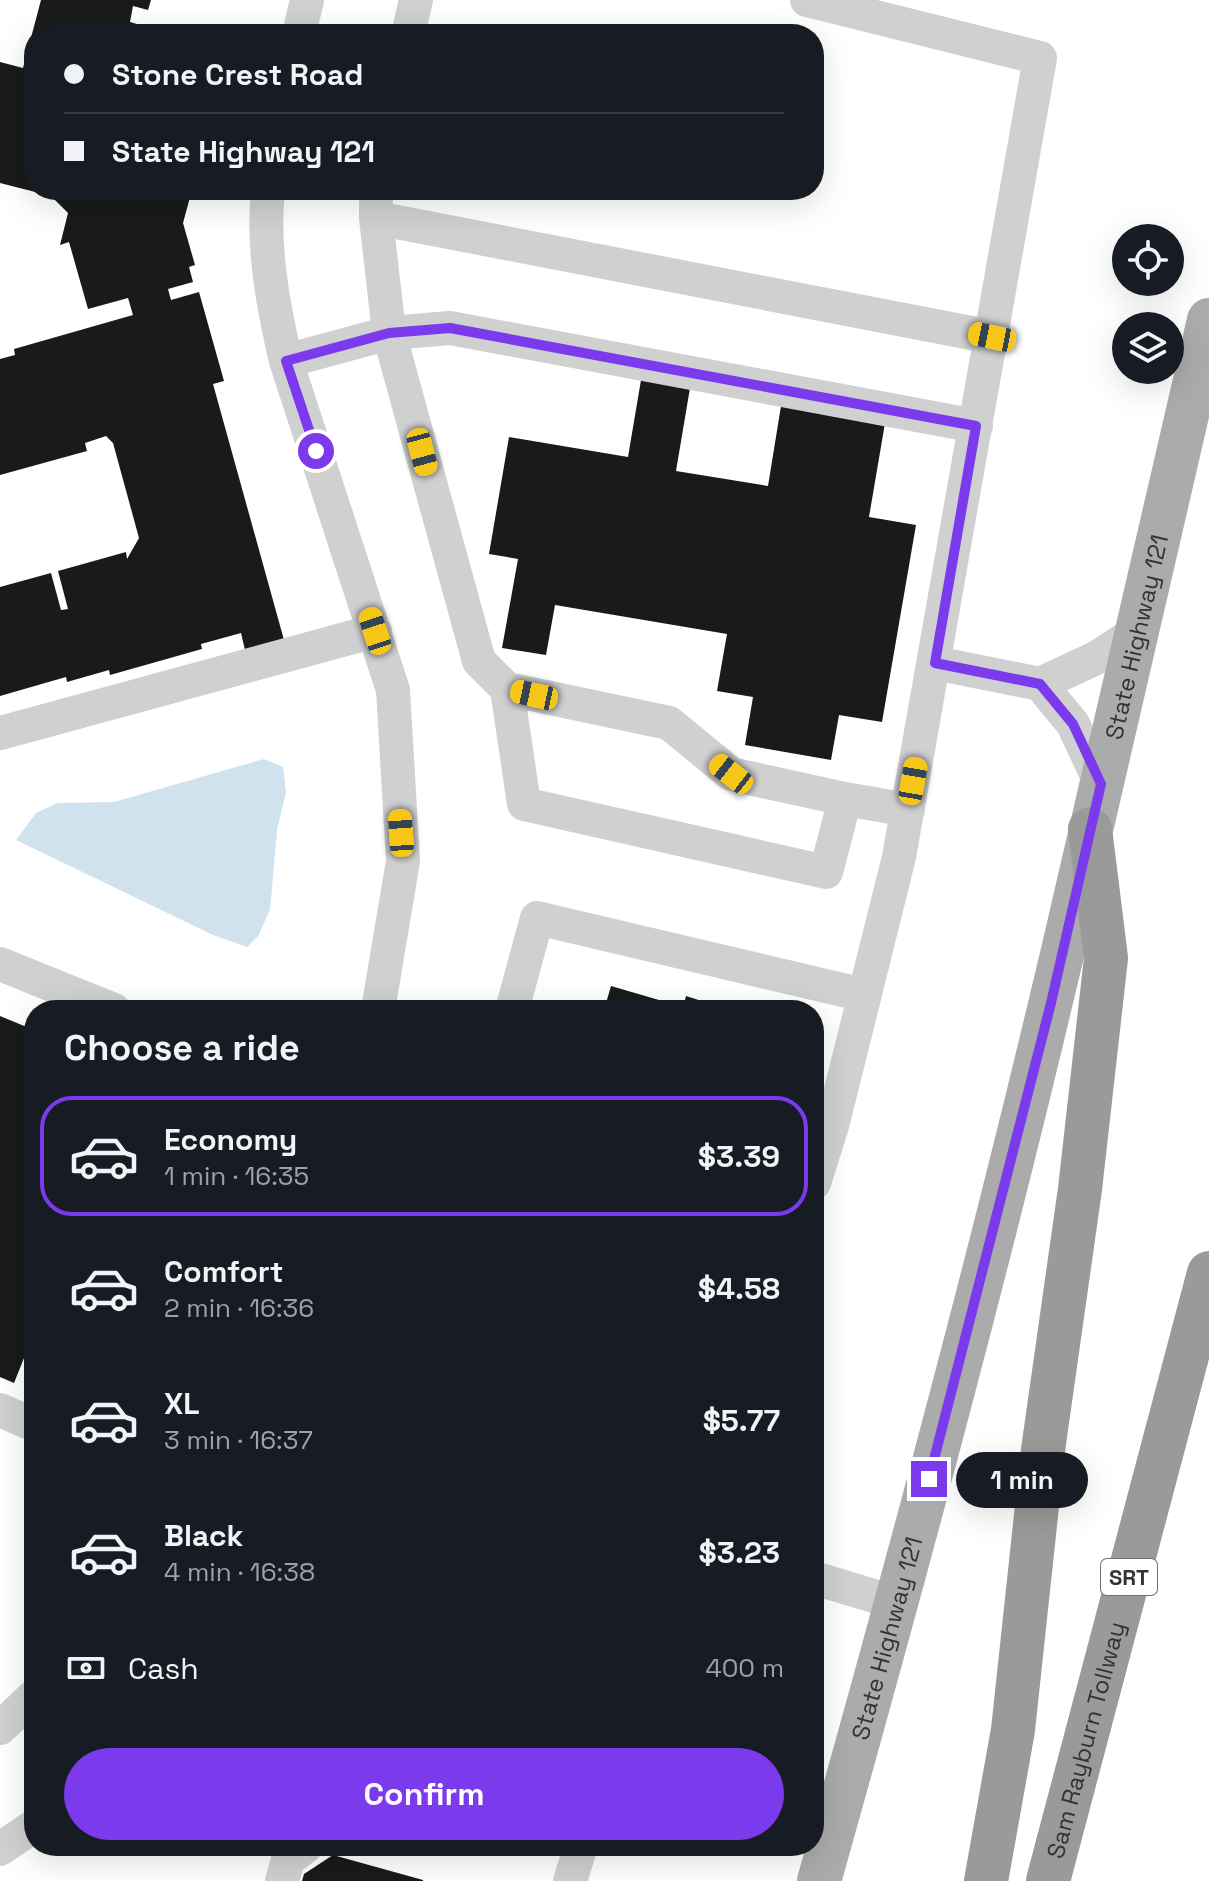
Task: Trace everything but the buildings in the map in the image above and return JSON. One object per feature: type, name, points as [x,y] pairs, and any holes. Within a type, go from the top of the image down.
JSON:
[{"type":"highway","points":[[986,1881],[1013,1730],[1043,1450],[1080,1189],[1106,958],[1090,829]]},
{"type":"highway","name":"Sam Rayburn Tollway","points":[[1048,1881],[1209,1273]]},
{"type":"main road","name":"State Highway 121","points":[[819,1881],[897,1603],[986,1264],[1051,1003],[1209,320]]},
{"type":"street","points":[[301,24],[307,0]]},
{"type":"street","points":[[410,24],[416,0]]},
{"type":"street","points":[[807,0],[1040,58],[908,810],[824,1151]]},
{"type":"street","points":[[267,200],[264,224],[278,328],[286,361],[393,690],[403,861],[380,1000]]},
{"type":"street","points":[[908,810],[731,774],[669,723],[507,689],[479,661],[389,333],[376,204],[992,337]]},
{"type":"street","points":[[286,361],[389,333],[450,328],[976,426]]},
{"type":"street","points":[[0,733],[375,631]]},
{"type":"street","points":[[935,663],[1040,684],[1096,658],[1136,632]]},
{"type":"street","points":[[1040,684],[1073,724],[1101,784]]},
{"type":"street","points":[[507,689],[524,804],[826,872],[845,799]]},
{"type":"street","points":[[515,1000],[537,918],[864,995]]},
{"type":"street","points":[[0,964],[89,1000]]},
{"type":"street","points":[[0,1410],[24,1421]]},
{"type":"street","points":[[824,1581],[897,1603]]},
{"type":"street","points":[[0,1728],[24,1705]]},
{"type":"street","points":[[0,1849],[24,1833]]},
{"type":"street","points":[[282,1881],[288,1860],[293,1856]]},
{"type":"water","points":[[264,759],[283,767],[286,792],[277,830],[270,910],[258,936],[247,947],[213,935],[16,840],[36,813],[57,803],[114,802]]},
{"type":"route","points":[[316,451],[286,361],[389,333],[450,328],[976,426],[935,663],[1040,684],[1073,724],[1101,784],[1051,1003],[929,1479]]}]
